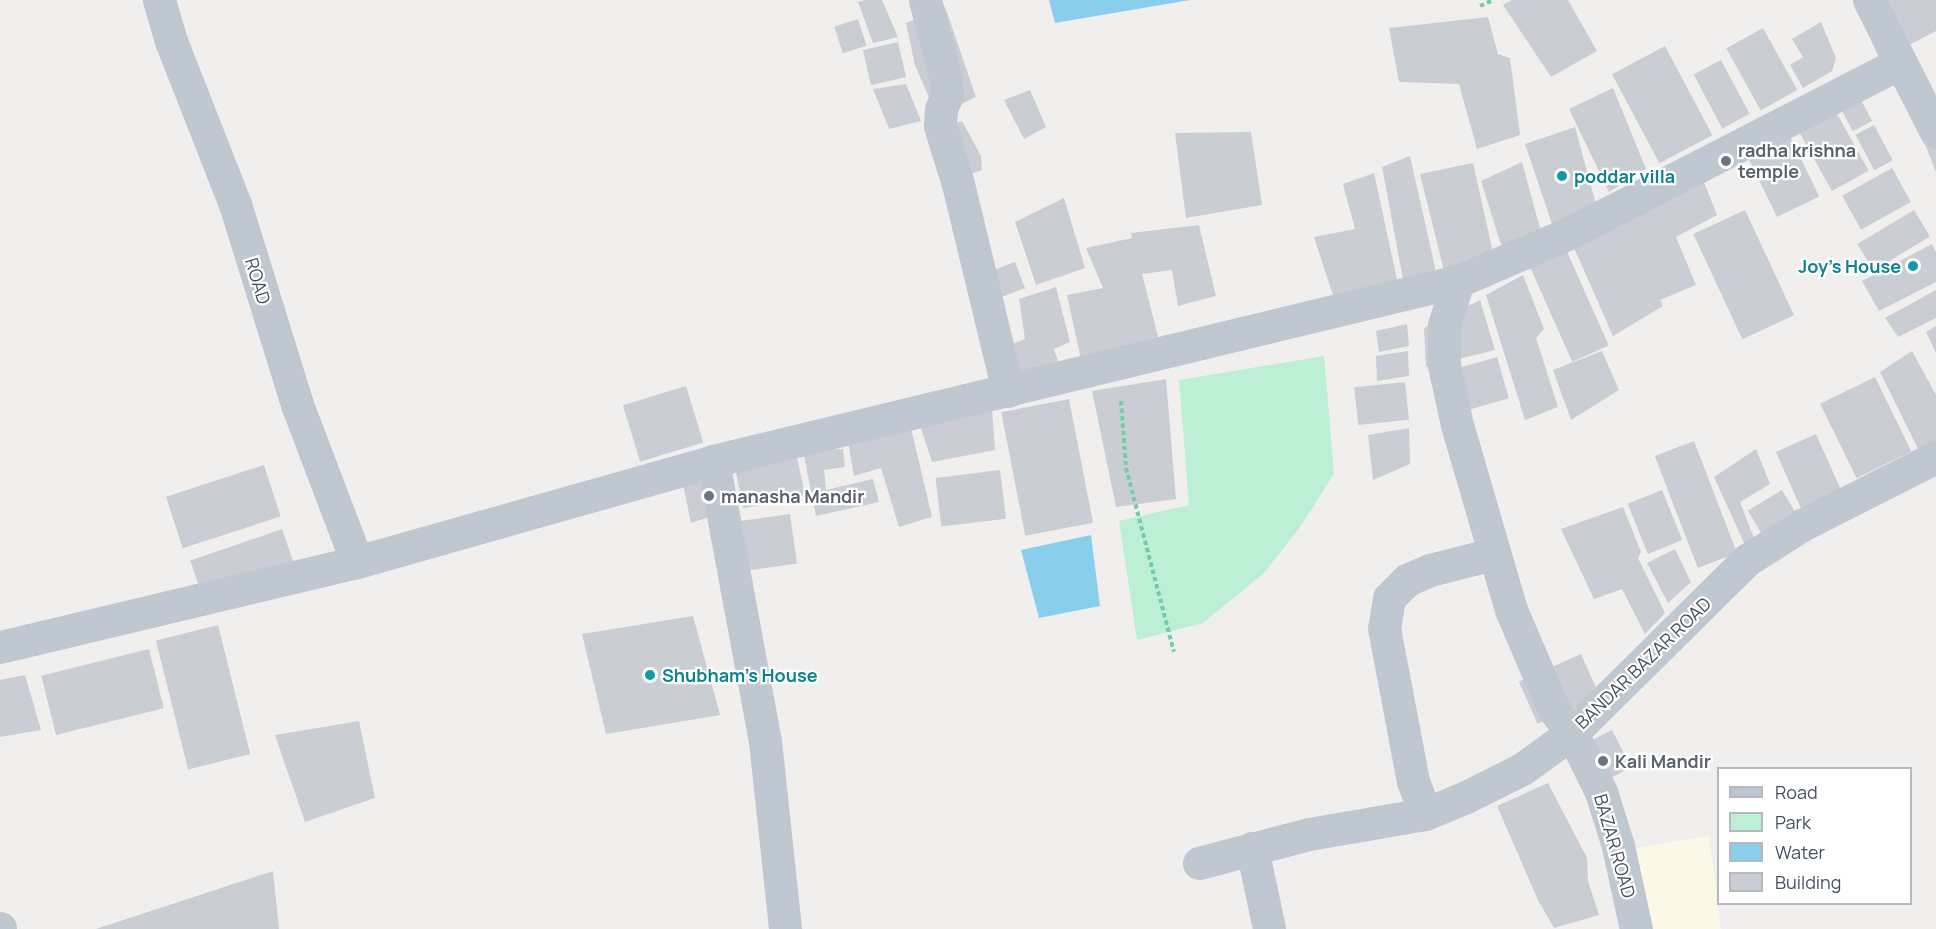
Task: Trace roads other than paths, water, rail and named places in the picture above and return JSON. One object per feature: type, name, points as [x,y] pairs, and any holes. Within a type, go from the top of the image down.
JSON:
[{"type":"street","name":"ROAD","points":[[159,0],[171,41],[235,204],[298,407],[357,562]]},
{"type":"street","points":[[925,0],[946,80],[947,94],[941,110],[940,126],[958,184],[1008,391]]},
{"type":"street","points":[[1869,0],[1936,132]]},
{"type":"street","points":[[0,647],[357,562],[713,461],[1120,364],[1458,280],[1567,234],[1900,63]]},
{"type":"street","name":"BANDAR BAZAR ROAD","points":[[1458,280],[1444,325],[1444,365],[1457,424],[1511,610],[1540,682],[1553,708],[1572,733],[1747,560],[1802,525],[1936,457]]},
{"type":"street","points":[[713,461],[765,741],[785,929]]},
{"type":"street","points":[[1425,814],[1413,781],[1384,628],[1389,598],[1407,580],[1430,570],[1493,554]]},
{"type":"street","points":[[1199,863],[1309,834],[1425,814],[1466,797],[1522,769],[1572,733]]},
{"type":"street","name":"BAZAR ROAD","points":[[1572,733],[1601,792],[1618,846],[1636,929]]},
{"type":"street","points":[[1252,848],[1269,929]]},
{"type":"water","points":[[1049,0],[1190,0],[1055,23]]},
{"type":"water","points":[[1091,535],[1100,606],[1039,618],[1021,550]]},
{"type":"place","name":"radha krishna temple","points":[[1726,161]]},
{"type":"place","name":"poddar villa","points":[[1562,176]]},
{"type":"place","name":"Joy's House","points":[[1913,266]]},
{"type":"place","name":"manasha Mandir","points":[[709,496]]},
{"type":"place","name":"Shubham's House","points":[[650,675]]},
{"type":"place","name":"Kali Mandir","points":[[1603,761]]}]
